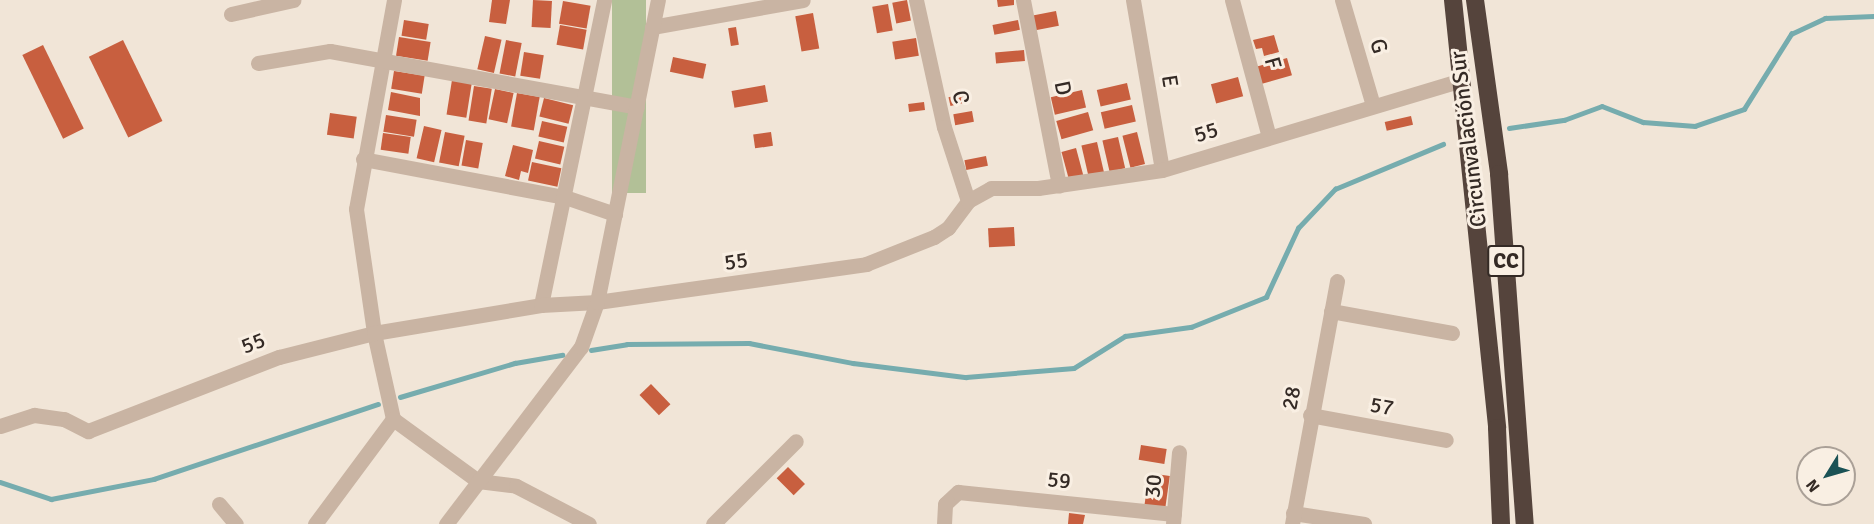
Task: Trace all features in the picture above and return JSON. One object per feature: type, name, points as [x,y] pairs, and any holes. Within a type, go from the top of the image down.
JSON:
[{"type":"highway","name":"Circunvalación Sur","points":[[1453,0],[1497,428],[1501,524]]},
{"type":"highway","name":"Circunvalación Sur","points":[[1475,0],[1499,174],[1525,524]]},
{"type":"street","points":[[231,14],[293,0]]},
{"type":"street","points":[[394,0],[381,60],[356,209],[374,333],[393,419],[478,482],[516,486],[589,524]]},
{"type":"street","points":[[541,305],[604,0]]},
{"type":"street","points":[[446,524],[581,347],[597,302],[658,0]]},
{"type":"street","points":[[652,27],[803,0]]},
{"type":"street","name":"C","points":[[916,0],[944,127],[968,201]]},
{"type":"street","name":"D","points":[[1023,0],[1059,186]]},
{"type":"street","name":"E","points":[[1133,0],[1162,170]]},
{"type":"street","name":"F","points":[[1232,0],[1269,137]]},
{"type":"street","name":"G","points":[[1342,0],[1372,105]]},
{"type":"street","points":[[258,63],[330,51],[637,107]]},
{"type":"street","name":"55","points":[[0,426],[34,415],[64,419],[88,431],[279,357],[374,333],[541,305],[597,302],[866,264],[934,237],[948,228],[968,201],[991,188],[1059,186],[1162,170],[1372,105],[1462,80]]},
{"type":"street","points":[[363,159],[565,196],[615,214]]},
{"type":"street","name":"28","points":[[1293,519],[1310,415],[1337,281]]},
{"type":"street","points":[[1331,311],[1452,333]]},
{"type":"street","name":"57","points":[[1310,415],[1446,440]]},
{"type":"street","points":[[315,524],[393,419]]},
{"type":"street","points":[[713,524],[796,441]]},
{"type":"street","name":"30","points":[[1173,519],[1179,452]]},
{"type":"street","name":"59","points":[[944,524],[945,504],[958,492],[1173,519]]},
{"type":"street","points":[[219,504],[236,524]]},
{"type":"street","points":[[1293,519],[1364,524]]},
{"type":"green space","points":[[612,0],[646,0],[646,193],[612,193]]},
{"type":"building","points":[[492,0],[510,0],[506,24],[489,22]]},
{"type":"building","points":[[533,0],[552,1],[551,28],[532,27]]},
{"type":"building","points":[[907,0],[911,21],[896,23],[892,3]]},
{"type":"building","points":[[997,0],[1014,0],[1014,5],[998,7]]},
{"type":"building","points":[[563,1],[591,6],[587,29],[559,24]]},
{"type":"building","points":[[888,4],[893,31],[877,33],[872,7]]},
{"type":"building","points":[[1056,11],[1059,26],[1034,30],[1031,16]]},
{"type":"building","points":[[813,13],[819,48],[802,52],[795,16]]},
{"type":"building","points":[[404,20],[429,24],[426,40],[401,36]]},
{"type":"building","points":[[1018,20],[1020,30],[994,35],[992,25]]},
{"type":"building","points":[[560,25],[587,30],[583,49],[557,45]]},
{"type":"building","points":[[736,27],[739,45],[731,46],[728,28]]},
{"type":"building","points":[[1274,35],[1279,52],[1264,56],[1262,48],[1256,49],[1253,40]]},
{"type":"building","points":[[485,36],[502,40],[494,73],[477,69]]},
{"type":"building","points":[[399,37],[431,42],[428,61],[396,56]]},
{"type":"building","points":[[916,38],[919,56],[895,60],[892,42]]},
{"type":"building","points":[[123,40],[162,121],[128,138],[89,57]]},
{"type":"building","points":[[506,40],[522,43],[515,76],[500,73]]},
{"type":"building","points":[[43,45],[84,129],[63,139],[22,55]]},
{"type":"building","points":[[1024,50],[1025,61],[996,63],[995,53]]},
{"type":"building","points":[[524,52],[544,55],[540,79],[520,76]]},
{"type":"building","points":[[673,57],[706,64],[703,79],[670,72]]},
{"type":"building","points":[[1287,58],[1292,75],[1261,84],[1256,67]]},
{"type":"building","points":[[394,71],[425,76],[422,94],[391,89]]},
{"type":"building","points":[[1238,77],[1243,96],[1216,104],[1211,84]]},
{"type":"building","points":[[452,80],[472,83],[466,118],[447,115]]},
{"type":"building","points":[[1127,83],[1131,100],[1101,107],[1097,90]]},
{"type":"building","points":[[765,85],[768,102],[734,108],[732,91]]},
{"type":"building","points":[[474,86],[492,89],[486,123],[469,121]]},
{"type":"building","points":[[495,89],[514,93],[507,123],[489,119]]},
{"type":"building","points":[[1082,90],[1086,108],[1055,115],[1051,97]]},
{"type":"building","points":[[391,92],[420,98],[420,116],[388,110]]},
{"type":"building","points":[[517,93],[540,97],[534,130],[511,126]]},
{"type":"building","points":[[967,93],[969,102],[951,106],[948,97]]},
{"type":"building","points":[[544,98],[573,105],[569,124],[539,116]]},
{"type":"building","points":[[924,102],[925,110],[909,112],[908,104]]},
{"type":"building","points":[[1132,105],[1136,122],[1105,129],[1101,112]]},
{"type":"building","points":[[972,111],[974,122],[955,125],[953,114]]},
{"type":"building","points":[[1088,112],[1093,130],[1062,139],[1056,121]]},
{"type":"building","points":[[330,113],[357,117],[354,139],[327,135]]},
{"type":"building","points":[[386,115],[417,120],[414,137],[383,132]]},
{"type":"building","points":[[1411,116],[1413,125],[1387,131],[1385,122]]},
{"type":"building","points":[[542,121],[567,127],[564,142],[538,137]]},
{"type":"building","points":[[424,126],[442,130],[434,162],[417,158]]},
{"type":"building","points":[[445,132],[465,136],[459,166],[439,162]]},
{"type":"building","points":[[771,132],[773,146],[755,148],[753,135]]},
{"type":"building","points":[[1137,132],[1145,164],[1130,168],[1122,136]]},
{"type":"building","points":[[383,133],[411,137],[408,154],[381,150]]},
{"type":"building","points":[[1118,137],[1125,168],[1110,172],[1102,141]]},
{"type":"building","points":[[466,140],[483,143],[478,169],[461,166]]},
{"type":"building","points":[[539,141],[564,147],[560,164],[535,159]]},
{"type":"building","points":[[1097,142],[1104,172],[1088,176],[1081,146]]},
{"type":"building","points":[[513,145],[533,150],[528,173],[521,171],[519,180],[505,176]]},
{"type":"building","points":[[1076,148],[1084,178],[1070,182],[1062,152]]},
{"type":"building","points":[[986,156],[988,166],[966,170],[964,160]]},
{"type":"building","points":[[532,162],[561,168],[557,187],[528,181]]},
{"type":"building","points":[[1014,227],[1015,246],[989,247],[988,228]]},
{"type":"building","points":[[651,384],[670,404],[659,415],[639,395]]},
{"type":"building","points":[[1141,445],[1167,449],[1164,464],[1139,460]]},
{"type":"building","points":[[788,467],[805,484],[794,495],[777,478]]},
{"type":"building","points":[[1149,473],[1170,476],[1165,508],[1145,505]]},
{"type":"building","points":[[1069,513],[1085,515],[1083,524],[1068,524]]},
{"type":"waterway","points":[[1509,128],[1564,120],[1602,106],[1643,122],[1695,126],[1744,109],[1791,34],[1825,18],[1874,16]]},
{"type":"waterway","points":[[591,350],[627,344],[749,343],[853,363],[966,377],[1074,368],[1125,336],[1191,327],[1266,297],[1298,228],[1335,189],[1443,144]]},
{"type":"waterway","points":[[400,397],[515,363],[562,355]]},
{"type":"waterway","points":[[0,482],[51,499],[154,479],[378,404]]}]
